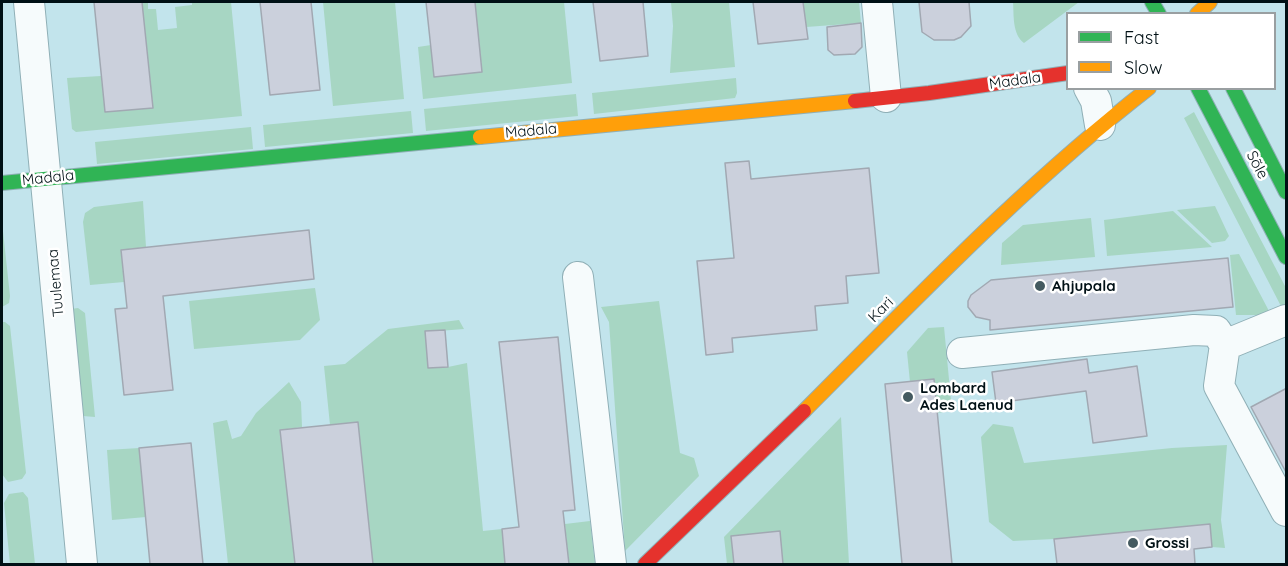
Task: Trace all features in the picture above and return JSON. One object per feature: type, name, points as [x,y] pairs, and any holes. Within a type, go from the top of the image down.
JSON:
[{"type":"street","name":"Tuulemaa","points":[[29,2],[81,564]]},
{"type":"street","points":[[877,2],[886,97]]},
{"type":"street","points":[[1198,12],[1210,2]]},
{"type":"street","name":"Madala","points":[[2,183],[886,97],[1065,75]]},
{"type":"street","points":[[1090,90],[1096,101],[1100,125]]},
{"type":"street","name":"Kari","points":[[645,564],[1043,175],[1100,125],[1146,90]]},
{"type":"street","name":"Sõle","points":[[1199,90],[1287,256]]},
{"type":"street","name":"Sõle","points":[[1234,90],[1287,192]]},
{"type":"street","points":[[578,277],[611,564]]},
{"type":"street","points":[[1224,345],[1287,320]]},
{"type":"street","points":[[962,353],[1194,330],[1216,330],[1224,345],[1219,386],[1287,511]]},
{"type":"green space","points":[[142,2],[148,2],[148,9],[156,9],[158,30],[177,28],[175,7],[192,5],[192,2],[231,2],[242,116],[76,132],[72,129],[67,78],[101,76],[105,112],[153,107]]},
{"type":"green space","points":[[323,2],[395,2],[404,99],[333,106]]},
{"type":"green space","points":[[475,2],[564,2],[572,83],[423,99],[418,47],[431,45],[434,77],[482,71]]},
{"type":"green space","points":[[671,2],[729,2],[735,67],[670,73],[673,26]]},
{"type":"green space","points":[[803,2],[859,2],[861,23],[806,27]]},
{"type":"green space","points":[[1013,2],[1079,2],[1024,43],[1017,35]]},
{"type":"green space","points":[[736,78],[735,98],[594,114],[592,93]]},
{"type":"green space","points":[[576,94],[578,116],[426,131],[424,109]]},
{"type":"green space","points":[[411,111],[413,133],[265,147],[263,125]]},
{"type":"green space","points":[[1194,112],[1286,288],[1284,312],[1184,118]]},
{"type":"green space","points":[[251,127],[253,149],[97,164],[95,142]]},
{"type":"green space","points":[[143,201],[146,247],[121,250],[124,282],[90,285],[83,222],[85,213],[94,207]]},
{"type":"green space","points":[[1215,206],[1229,236],[1225,241],[1212,243],[1177,210]]},
{"type":"green space","points":[[1173,211],[1212,247],[1107,256],[1104,220]]},
{"type":"green space","points":[[1091,218],[1095,257],[1001,265],[1002,243],[1023,225]]},
{"type":"green space","points":[[2,222],[10,296],[9,303],[2,307]]},
{"type":"green space","points":[[1239,254],[1269,311],[1262,315],[1236,315],[1230,255]]},
{"type":"green space","points":[[315,288],[320,320],[300,340],[194,349],[189,301]]},
{"type":"green space","points":[[659,301],[680,453],[694,458],[699,476],[625,551],[609,322],[601,307]]},
{"type":"green space","points":[[78,308],[85,313],[95,417],[83,416],[71,309]]},
{"type":"green space","points":[[459,320],[464,329],[426,332],[428,368],[467,363],[483,531],[502,529],[505,564],[373,564],[358,422],[330,425],[324,366],[345,364],[388,329]]},
{"type":"green space","points":[[2,322],[10,326],[26,473],[22,479],[8,482],[2,474]]},
{"type":"green space","points":[[944,327],[952,411],[937,413],[910,382],[907,352],[928,328]]},
{"type":"green space","points":[[289,382],[301,402],[302,427],[280,430],[295,564],[228,564],[213,423],[227,420],[232,439],[241,436],[256,413]]},
{"type":"green space","points":[[841,417],[849,564],[783,564],[779,531],[732,536],[734,564],[727,564],[724,537]]},
{"type":"green space","points":[[993,424],[1013,427],[1024,463],[1172,448],[1227,445],[1221,520],[1225,548],[1212,547],[1210,524],[1013,541],[989,522],[981,437]]},
{"type":"green space","points":[[139,448],[146,517],[112,520],[107,450]]},
{"type":"green space","points":[[23,492],[28,498],[35,564],[10,564],[4,503],[9,494]]},
{"type":"green space","points":[[590,521],[595,564],[569,564],[565,524]]},
{"type":"building","points":[[94,2],[142,2],[153,108],[105,112]]},
{"type":"building","points":[[260,2],[311,2],[320,90],[270,95]]},
{"type":"building","points":[[426,2],[475,2],[482,72],[434,77]]},
{"type":"building","points":[[593,2],[643,2],[648,56],[600,61]]},
{"type":"building","points":[[753,2],[803,2],[808,39],[758,44]]},
{"type":"building","points":[[919,2],[969,2],[971,26],[961,37],[954,40],[934,40],[922,32]]},
{"type":"building","points":[[861,23],[862,47],[855,54],[834,55],[828,50],[827,27]]},
{"type":"building","points":[[749,161],[751,179],[869,168],[879,273],[846,276],[848,303],[815,306],[817,330],[732,338],[733,352],[706,355],[697,261],[734,258],[725,163]]},
{"type":"building","points":[[309,230],[314,279],[163,296],[173,390],[124,395],[115,309],[127,308],[121,250]]},
{"type":"building","points":[[1228,258],[1233,307],[990,330],[990,320],[976,317],[968,307],[971,295],[991,280]]},
{"type":"building","points":[[445,330],[448,367],[428,368],[425,331]]},
{"type":"building","points":[[558,337],[575,510],[563,511],[569,564],[505,564],[502,529],[519,527],[499,342]]},
{"type":"building","points":[[1087,359],[1089,373],[1137,366],[1147,436],[1093,443],[1086,391],[996,403],[992,372]]},
{"type":"building","points":[[934,379],[952,564],[902,564],[885,384]]},
{"type":"building","points":[[1287,388],[1287,474],[1251,407]]},
{"type":"building","points":[[358,422],[373,564],[295,564],[280,430]]},
{"type":"building","points":[[191,443],[203,564],[150,564],[139,448]]},
{"type":"building","name":"Grossi","points":[[1210,524],[1212,547],[1194,549],[1195,564],[1057,564],[1054,539]]},
{"type":"building","points":[[780,531],[783,564],[734,564],[731,536]]},
{"type":"traffic: fast","points":[[1152,2],[1158,12]]},
{"type":"traffic: fast","points":[[1199,90],[1286,257]]},
{"type":"traffic: fast","points":[[1234,90],[1286,192]]},
{"type":"traffic: fast","points":[[2,183],[480,137]]},
{"type":"traffic: slow","points":[[1199,12],[1210,2]]},
{"type":"traffic: slow","points":[[804,411],[1014,203],[1147,90]]},
{"type":"traffic: slow","points":[[480,137],[855,101]]},
{"type":"traffic: jam","points":[[855,101],[1066,73]]},
{"type":"traffic: jam","points":[[645,564],[804,411]]},
{"type":"place","name":"Ahjupala","points":[[1040,286]]},
{"type":"place","name":"Lombard Ades Laenud","points":[[908,397]]},
{"type":"place","name":"Grossi","points":[[1133,543]]}]
